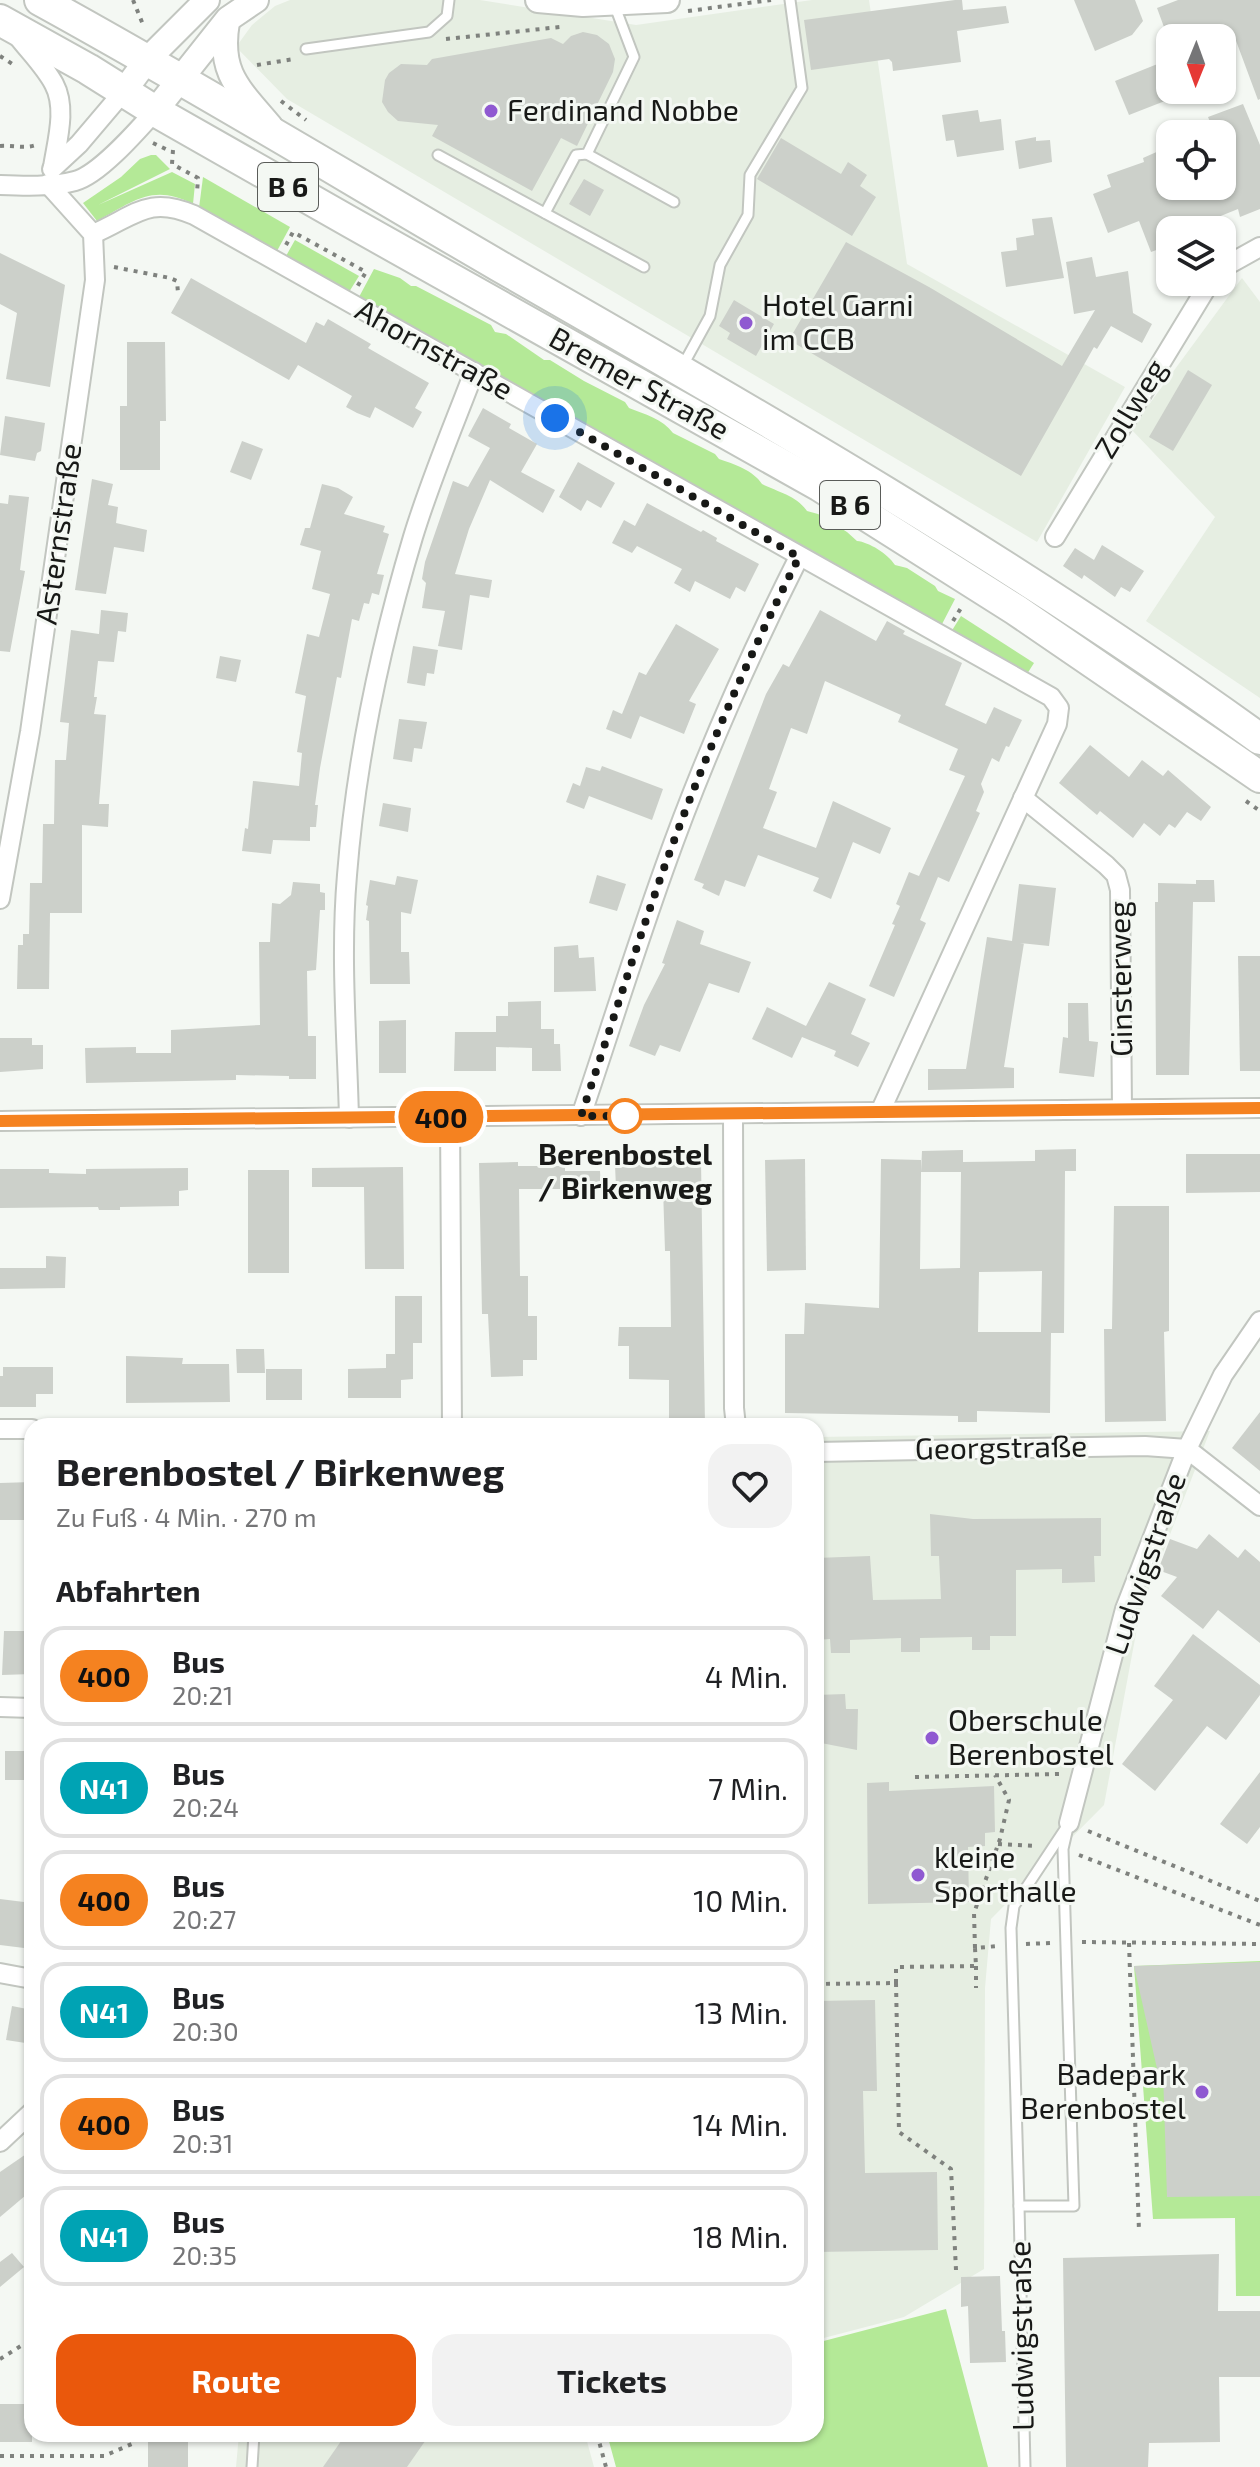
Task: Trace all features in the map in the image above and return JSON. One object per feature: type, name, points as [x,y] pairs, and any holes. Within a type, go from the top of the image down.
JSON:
[{"type":"main road","name":"Bremer Straße","points":[[40,0],[277,134],[837,461],[1033,584],[1260,739]]},
{"type":"main road","name":"Bremer Straße","points":[[5,23],[155,111],[820,486],[1016,610],[1260,777]]},
{"type":"street","points":[[51,175],[147,60],[207,0]]},
{"type":"street","points":[[0,185],[51,175],[78,181],[127,142],[228,19],[256,0]]},
{"type":"street","points":[[539,0],[673,6]]},
{"type":"street","points":[[228,19],[223,46],[229,72],[277,134]]},
{"type":"street","points":[[5,23],[54,83],[59,97],[60,127],[51,175],[93,234]]},
{"type":"street","name":"Ahornstraße","points":[[93,234],[158,205],[179,208],[194,215],[1051,697],[1059,708],[1057,724],[1023,798]]},
{"type":"street","name":"Asternstraße","points":[[0,899],[35,700],[93,306],[93,234]]},
{"type":"street","points":[[1236,260],[1260,247]]},
{"type":"street","name":"Zollweg","points":[[1055,537],[1201,296]]},
{"type":"street","points":[[349,1118],[345,982],[347,876],[365,737],[377,674],[414,534],[474,372]]},
{"type":"street","points":[[581,1116],[651,906],[696,785],[745,668],[799,557]]},
{"type":"street","points":[[880,1112],[1023,798]]},
{"type":"street","name":"Ginsterweg","points":[[1023,798],[1116,875],[1120,890],[1122,1108]]},
{"type":"street","points":[[0,1121],[1260,1108]]},
{"type":"street","points":[[733,1115],[736,1418]]},
{"type":"street","points":[[450,1117],[452,1418]]},
{"type":"street","name":"Ludwigstraße","points":[[1069,1823],[1125,1609],[1187,1449],[1223,1375],[1260,1321]]},
{"type":"street","points":[[0,1429],[24,1429]]},
{"type":"street","name":"Georgstraße","points":[[824,1452],[1145,1446],[1187,1449]]},
{"type":"street","points":[[1187,1449],[1260,1506]]},
{"type":"street","points":[[0,1707],[24,1708]]},
{"type":"street","points":[[0,1973],[24,1978]]},
{"type":"street","points":[[0,2142],[24,2120]]},
{"type":"lane","points":[[305,54],[429,32],[447,16],[449,0]]},
{"type":"lane","points":[[680,370],[710,316],[720,265],[748,215],[750,175],[802,88],[790,0]]},
{"type":"lane","points":[[587,154],[634,57],[614,4]]},
{"type":"lane","points":[[545,213],[576,155],[587,154],[674,202]]},
{"type":"lane","points":[[438,155],[644,267]]},
{"type":"lane","name":"Ludwigstraße","points":[[1025,2467],[1011,1928],[1014,1906],[1069,1823]]},
{"type":"lane","name":"Ludwigstraße","points":[[1019,2206],[1074,2206],[1063,1849],[1069,1823]]},
{"type":"lane","points":[[252,2467],[254,2442]]},
{"type":"path","points":[[673,6],[771,0]]},
{"type":"path","points":[[440,40],[574,25]]},
{"type":"path","points":[[257,65],[305,54]]},
{"type":"path","points":[[0,146],[26,148],[36,145],[44,136]]},
{"type":"path","points":[[172,152],[172,164],[198,178],[194,215]]},
{"type":"path","points":[[277,261],[293,232],[366,272],[349,301]]},
{"type":"path","points":[[95,265],[170,278],[177,281],[178,293]]},
{"type":"path","points":[[944,637],[961,608],[974,616]]},
{"type":"path","points":[[915,1777],[1083,1774]]},
{"type":"path","points":[[976,1988],[974,1913],[998,1844],[1009,1800],[995,1775]]},
{"type":"path","points":[[1069,1823],[1260,1901]]},
{"type":"path","points":[[998,1844],[1052,1847]]},
{"type":"path","points":[[1063,1849],[1260,1925]]},
{"type":"path","points":[[975,1948],[1066,1942],[1260,1944]]},
{"type":"path","points":[[1129,1943],[1139,2231]]},
{"type":"path","points":[[956,2270],[951,2169],[899,2132],[896,1967],[976,1966]]},
{"type":"path","points":[[824,1984],[896,1983]]},
{"type":"path","points":[[0,2359],[24,2344]]},
{"type":"path","points":[[0,2456],[104,2456],[134,2442]]},
{"type":"path","points":[[599,2442],[606,2467]]},
{"type":"shaded area","points":[[290,0],[480,0],[636,25],[812,0],[869,0],[907,264],[1125,387],[1037,542],[287,99],[236,47],[252,25],[275,6]]},
{"type":"shaded area","points":[[1242,278],[1260,302],[1260,698],[1146,621],[1215,517],[1131,429],[1229,296],[1236,296],[1236,286]]},
{"type":"shaded area","points":[[1210,1431],[1140,1612],[1104,1805],[991,1919],[985,1988],[984,2269],[904,2317],[824,2338],[824,1437]]},
{"type":"shaded area","points":[[238,2442],[587,2442],[594,2467],[236,2467]]},
{"type":"green space","points":[[156,155],[170,169],[98,205],[172,172],[195,184],[193,204],[166,195],[154,195],[132,202],[97,221],[83,203],[121,177],[140,159]]},
{"type":"green space","points":[[203,177],[290,227],[277,251],[199,208]]},
{"type":"green space","points":[[295,240],[359,276],[349,292],[286,256]]},
{"type":"green space","points":[[374,269],[400,278],[491,325],[495,332],[506,334],[544,360],[550,360],[625,402],[629,408],[659,421],[673,433],[719,459],[748,471],[762,484],[793,498],[807,511],[818,514],[857,541],[878,549],[895,565],[907,568],[938,591],[955,599],[941,626],[359,297]]},
{"type":"green space","points":[[961,616],[1034,663],[1027,674],[951,632]]},
{"type":"green space","name":"Badepark Berenbostel","points":[[1260,1961],[1260,2296],[1236,2296],[1235,2218],[1153,2219],[1134,1966]]},
{"type":"green space","points":[[946,2309],[988,2467],[616,2467],[609,2442],[824,2442],[824,2341]]},
{"type":"building","points":[[962,0],[963,10],[1006,6],[1009,23],[957,31],[961,62],[893,71],[889,59],[811,70],[804,20]]},
{"type":"building","points":[[1074,0],[1135,0],[1143,21],[1132,35],[1095,51]]},
{"type":"building","points":[[1178,0],[1260,0],[1260,99],[1236,41],[1236,24],[1163,24],[1157,8]]},
{"type":"building","name":"Ferdinand Nobbe","points":[[583,32],[597,35],[609,44],[615,59],[613,72],[577,146],[561,138],[532,191],[432,136],[438,125],[398,121],[382,102],[385,80],[401,64],[427,65],[432,59],[551,38],[563,44],[571,36]]},
{"type":"building","points":[[1156,65],[1157,104],[1129,115],[1115,81]]},
{"type":"building","points":[[1243,104],[1260,145],[1260,209],[1240,217],[1238,209],[1221,216],[1156,216],[1156,250],[1151,252],[1139,221],[1108,233],[1093,194],[1111,187],[1107,175],[1144,162],[1143,158],[1156,152],[1156,200],[1236,200],[1236,120],[1209,120],[1208,117]]},
{"type":"building","points":[[978,110],[980,122],[1001,119],[1004,150],[957,157],[954,140],[946,141],[942,115]]},
{"type":"building","points":[[1036,137],[1036,141],[1050,140],[1052,162],[1019,169],[1015,141]]},
{"type":"building","points":[[781,138],[841,174],[848,162],[867,175],[860,186],[876,197],[852,236],[757,179]]},
{"type":"building","points":[[584,179],[604,190],[590,216],[569,204]]},
{"type":"building","points":[[1052,217],[1064,278],[1006,287],[1001,252],[1017,250],[1016,238],[1034,235],[1032,219]]},
{"type":"building","points":[[846,242],[1062,366],[1095,310],[1074,314],[1066,262],[1092,257],[1096,277],[1128,271],[1133,313],[1152,324],[1142,343],[1111,326],[1097,349],[1094,347],[1021,476],[789,340]]},
{"type":"building","points":[[0,253],[65,285],[50,387],[6,379],[17,313],[0,304]]},
{"type":"building","points":[[191,278],[306,343],[316,322],[324,326],[328,319],[371,344],[368,348],[429,383],[415,408],[422,412],[413,428],[375,407],[370,418],[357,413],[346,407],[352,396],[298,365],[289,380],[171,313]]},
{"type":"building","name":"Hotel Garni im CCB","points":[[734,300],[774,324],[756,356],[727,339],[730,333],[719,326]]},
{"type":"building","points":[[127,342],[165,342],[166,421],[160,421],[160,470],[120,470],[120,406],[127,406]]},
{"type":"building","points":[[1188,370],[1212,385],[1173,451],[1149,437]]},
{"type":"building","points":[[483,408],[537,444],[521,472],[555,490],[543,513],[490,480],[469,529],[455,574],[492,580],[489,598],[470,595],[462,650],[438,646],[445,611],[422,608],[426,583],[422,579],[453,481],[468,487],[490,448],[468,436]]},
{"type":"building","points":[[5,416],[45,423],[41,451],[37,453],[35,461],[0,455]]},
{"type":"building","points":[[242,441],[263,449],[251,480],[230,472]]},
{"type":"building","points":[[578,462],[615,483],[601,508],[587,500],[581,511],[559,497]]},
{"type":"building","points":[[92,479],[113,484],[108,505],[118,507],[116,523],[147,530],[144,552],[114,547],[106,594],[75,590]]},
{"type":"building","points":[[322,484],[338,488],[353,497],[344,514],[385,526],[383,532],[389,534],[377,574],[384,575],[379,595],[372,593],[369,604],[364,603],[359,621],[352,619],[341,678],[337,677],[320,768],[315,805],[318,805],[316,827],[310,827],[310,841],[273,840],[271,854],[242,851],[245,828],[248,829],[253,781],[299,786],[302,753],[297,752],[306,696],[295,693],[307,634],[319,637],[330,594],[312,589],[321,551],[300,545],[305,528],[310,528]]},
{"type":"building","points":[[9,495],[29,497],[20,570],[25,571],[10,652],[0,651],[0,503],[8,504]]},
{"type":"building","points":[[647,503],[701,532],[703,530],[717,538],[716,541],[759,564],[745,592],[736,587],[730,599],[695,581],[690,592],[674,583],[682,569],[637,546],[632,553],[612,543],[624,520],[635,526]]},
{"type":"building","points":[[1102,545],[1144,571],[1130,592],[1121,587],[1115,597],[1084,575],[1082,579],[1063,566],[1075,548],[1094,560]]},
{"type":"building","points":[[101,610],[128,613],[126,632],[118,631],[114,662],[98,661],[94,697],[97,697],[94,714],[106,715],[99,804],[109,804],[108,827],[82,825],[82,913],[50,913],[49,989],[17,989],[18,945],[23,945],[23,934],[29,934],[30,883],[42,883],[43,824],[54,824],[55,760],[66,760],[69,723],[60,722],[71,630],[99,634]]},
{"type":"building","points":[[820,610],[876,641],[887,621],[905,631],[903,634],[962,663],[945,705],[986,724],[994,707],[1022,720],[999,762],[992,758],[981,784],[984,792],[976,811],[980,813],[949,882],[938,877],[920,920],[926,923],[894,997],[869,986],[895,925],[892,924],[900,906],[896,904],[909,872],[919,876],[965,776],[949,770],[958,749],[898,722],[901,715],[825,681],[807,734],[791,728],[769,789],[777,792],[763,828],[816,848],[833,801],[891,828],[880,854],[853,842],[831,899],[813,891],[819,878],[758,855],[745,887],[725,880],[719,896],[702,888],[704,884],[694,880],[766,694],[783,664],[789,667]]},
{"type":"building","points":[[676,624],[719,649],[689,701],[696,704],[684,734],[640,716],[631,739],[606,729],[613,710],[622,714],[639,672],[646,675]]},
{"type":"building","points":[[413,646],[438,650],[434,674],[427,673],[425,686],[407,683]]},
{"type":"building","points":[[220,656],[241,660],[236,682],[216,678]]},
{"type":"building","points":[[399,719],[427,722],[422,749],[414,748],[412,762],[393,759]]},
{"type":"building","points":[[1090,745],[1129,777],[1142,760],[1163,776],[1168,770],[1211,807],[1201,821],[1187,812],[1175,828],[1169,824],[1160,836],[1144,823],[1133,838],[1100,811],[1097,815],[1059,783]]},
{"type":"building","points":[[602,766],[663,789],[652,820],[589,796],[584,809],[566,802],[573,783],[580,786],[586,767],[600,771]]},
{"type":"building","points":[[383,803],[411,808],[408,832],[379,826]]},
{"type":"building","points":[[597,875],[626,884],[617,911],[589,903]]},
{"type":"building","points":[[397,876],[418,880],[411,914],[401,912],[401,952],[409,952],[410,984],[370,984],[366,905],[370,880],[395,885]]},
{"type":"building","points":[[1196,880],[1214,880],[1215,902],[1193,902],[1189,1075],[1156,1075],[1155,902],[1158,902],[1158,883],[1196,884]]},
{"type":"building","points":[[293,882],[320,884],[320,892],[325,893],[325,910],[320,910],[316,970],[307,971],[308,1036],[316,1036],[316,1079],[236,1075],[236,1080],[86,1083],[85,1048],[136,1047],[136,1053],[171,1053],[171,1030],[260,1025],[259,942],[270,942],[272,903],[280,904],[291,895]]},
{"type":"building","points":[[1019,884],[1056,888],[1049,946],[1024,943],[1004,1067],[1014,1068],[1014,1088],[928,1090],[928,1069],[966,1069],[987,937],[1012,941]]},
{"type":"building","points":[[677,920],[704,931],[700,944],[751,962],[739,993],[709,983],[680,1052],[660,1045],[655,1056],[629,1046],[644,1005],[665,964],[662,963]]},
{"type":"building","points":[[578,945],[579,958],[594,957],[596,991],[554,992],[554,947]]},
{"type":"building","points":[[1238,956],[1260,956],[1260,1071],[1240,1071]]},
{"type":"building","points":[[829,982],[866,999],[851,1034],[870,1043],[858,1067],[834,1056],[836,1051],[802,1037],[792,1058],[752,1039],[767,1007],[806,1026]]},
{"type":"building","points":[[541,1001],[541,1029],[554,1029],[554,1044],[560,1044],[561,1071],[532,1071],[532,1048],[496,1047],[496,1071],[454,1071],[455,1032],[496,1032],[496,1016],[508,1016],[508,1002]]},
{"type":"building","points":[[1068,1003],[1088,1003],[1089,1041],[1098,1042],[1094,1077],[1059,1073],[1063,1037],[1068,1038]]},
{"type":"building","points":[[406,1020],[406,1073],[379,1073],[379,1021]]},
{"type":"building","points":[[0,1038],[32,1038],[32,1045],[43,1045],[43,1069],[0,1072]]},
{"type":"building","points":[[1076,1149],[1076,1171],[1065,1171],[1064,1333],[1051,1333],[1050,1413],[977,1411],[977,1422],[958,1422],[958,1416],[785,1413],[785,1334],[804,1334],[805,1303],[879,1308],[881,1159],[921,1160],[921,1172],[922,1151],[963,1150],[963,1162],[1035,1161],[1035,1150]],"holes":[[[921,1172],[961,1172],[960,1268],[920,1269]],[[1042,1271],[1041,1332],[978,1332],[979,1272]]]},
{"type":"building","points":[[1186,1154],[1260,1154],[1260,1192],[1186,1193]]},
{"type":"building","points":[[805,1159],[806,1270],[767,1271],[765,1160]]},
{"type":"building","points":[[701,1160],[705,1418],[669,1418],[669,1380],[629,1379],[629,1346],[618,1346],[619,1327],[671,1327],[670,1251],[665,1251],[663,1188],[616,1188],[615,1165],[662,1165],[662,1161]]},
{"type":"building","points":[[518,1162],[518,1166],[565,1166],[565,1171],[600,1171],[601,1189],[519,1189],[520,1276],[528,1276],[528,1316],[537,1316],[537,1360],[523,1360],[523,1376],[491,1377],[488,1314],[482,1314],[479,1163]]},
{"type":"building","points":[[403,1167],[404,1269],[365,1269],[364,1187],[312,1187],[312,1168]]},
{"type":"building","points":[[188,1168],[188,1190],[179,1191],[179,1206],[120,1207],[120,1210],[99,1210],[98,1207],[0,1208],[0,1169],[49,1169],[49,1173],[86,1174],[86,1169]]},
{"type":"building","points":[[248,1170],[289,1170],[289,1273],[248,1273]]},
{"type":"building","points":[[1114,1206],[1169,1206],[1169,1331],[1164,1332],[1166,1421],[1105,1422],[1104,1329],[1112,1329]]},
{"type":"building","points":[[46,1256],[66,1257],[65,1288],[0,1289],[0,1268],[46,1268]]},
{"type":"building","points":[[395,1296],[422,1296],[422,1343],[413,1343],[413,1379],[401,1380],[401,1398],[348,1398],[348,1369],[386,1368],[386,1354],[395,1354]]},
{"type":"building","points":[[236,1349],[264,1349],[265,1373],[237,1373]]},
{"type":"building","points":[[126,1356],[183,1358],[182,1364],[229,1364],[230,1402],[126,1403]]},
{"type":"building","points":[[3,1367],[53,1367],[53,1394],[36,1394],[36,1407],[0,1407]]},
{"type":"building","points":[[266,1369],[302,1369],[302,1400],[266,1400]]},
{"type":"building","points":[[1260,1412],[1260,1471],[1232,1448]]},
{"type":"building","points":[[24,1482],[24,1520],[0,1520],[0,1483]]},
{"type":"building","points":[[930,1514],[973,1519],[1101,1518],[1101,1556],[1094,1556],[1095,1582],[1062,1583],[1062,1569],[1016,1570],[1016,1636],[990,1636],[990,1650],[972,1650],[972,1637],[920,1638],[920,1652],[901,1652],[901,1638],[850,1640],[850,1653],[831,1653],[830,1639],[824,1639],[824,1558],[870,1556],[873,1600],[941,1599],[939,1556],[931,1556]]},
{"type":"building","points":[[1209,1534],[1238,1558],[1245,1549],[1260,1562],[1260,1643],[1218,1610],[1203,1629],[1161,1596],[1177,1577],[1158,1570],[1170,1539],[1197,1549]]},
{"type":"building","points":[[4,1631],[24,1631],[24,1674],[2,1675]]},
{"type":"building","points":[[1193,1634],[1260,1685],[1260,1695],[1226,1740],[1207,1726],[1155,1791],[1122,1764],[1173,1700],[1154,1686]]},
{"type":"building","points":[[845,1694],[846,1709],[858,1709],[857,1750],[824,1744],[824,1695]]},
{"type":"building","points":[[5,1751],[24,1751],[24,1780],[5,1780]]},
{"type":"building","points":[[1260,1772],[1260,1827],[1247,1844],[1220,1824]]},
{"type":"building","points":[[889,1782],[889,1791],[994,1786],[995,1832],[985,1833],[985,1846],[968,1847],[969,1902],[868,1904],[867,1783]]},
{"type":"building","points":[[0,1899],[24,1902],[24,1948],[0,1945]]},
{"type":"building","name":"Badepark Berenbostel","points":[[1260,1962],[1260,2196],[1167,2197],[1163,2071],[1158,2073],[1134,1966]]},
{"type":"building","points":[[875,2000],[877,2091],[863,2091],[865,2173],[937,2172],[938,2250],[824,2252],[824,2001]]},
{"type":"building","points":[[12,2006],[24,2008],[24,2043],[6,2040]]},
{"type":"building","points":[[24,2156],[24,2197],[0,2217],[0,2172]]},
{"type":"building","points":[[12,2253],[24,2267],[0,2287],[0,2262]]},
{"type":"building","points":[[1219,2254],[1218,2311],[1260,2311],[1260,2377],[1219,2377],[1220,2442],[1149,2443],[1148,2467],[1066,2467],[1063,2258]]},
{"type":"building","points":[[1000,2276],[1006,2362],[970,2363],[968,2306],[961,2307],[961,2277]]},
{"type":"building","points":[[0,2404],[24,2404],[24,2442],[0,2442]]},
{"type":"building","points":[[148,2442],[188,2442],[188,2467],[148,2467]]},
{"type":"building","points":[[340,2442],[424,2442],[407,2467],[323,2467]]},
{"type":"bus line","name":"400","points":[[0,1121],[1260,1108]]},
{"type":"place","name":"Ferdinand Nobbe","points":[[491,111]]},
{"type":"place","name":"Hotel Garni im CCB","points":[[746,323]]},
{"type":"place","name":"Berenbostel / Birkenweg","points":[[625,1116]]},
{"type":"place","name":"Oberschule Berenbostel","points":[[932,1738]]},
{"type":"place","name":"kleine Sporthalle","points":[[918,1875]]},
{"type":"place","name":"Badepark Berenbostel","points":[[1202,2092]]},
{"type":"route","points":[[555,418],[799,557],[745,668],[696,785],[646,920],[581,1116],[631,1116],[625,1116]]}]
